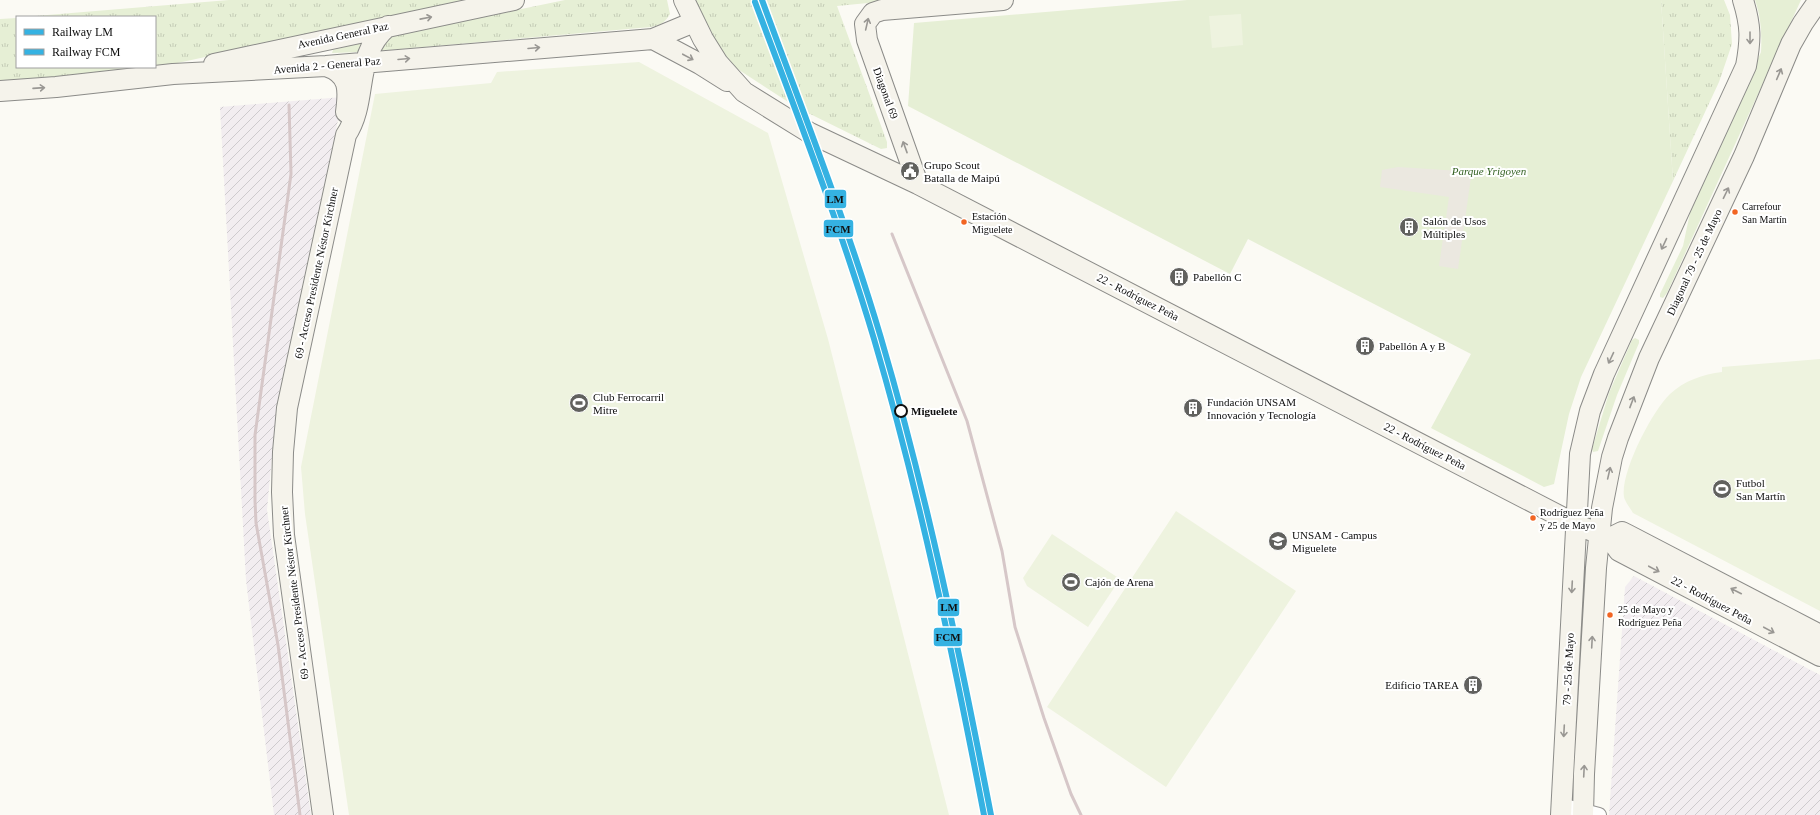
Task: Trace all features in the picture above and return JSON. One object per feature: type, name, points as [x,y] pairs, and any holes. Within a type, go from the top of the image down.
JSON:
[{"type":"street","name":"Avenida General Paz","points":[[173,74],[240,57],[514,0]]},
{"type":"street","name":"22 - Rodríguez Peña","points":[[684,0],[694,22],[718,63],[744,92],[810,133],[918,184],[1575,524],[1605,536],[1619,551],[1820,656]]},
{"type":"street","name":"Diagonal 69","points":[[918,184],[865,30],[865,24],[873,13],[882,10],[1003,0]]},
{"type":"street","points":[[1575,524],[1580,454],[1590,411],[1601,381],[1746,66],[1751,42],[1750,23],[1743,0]]},
{"type":"street","name":"Diagonal 79 - 25 de Mayo","points":[[1605,536],[1602,508],[1612,457],[1649,358],[1744,156],[1791,44],[1819,0]]},
{"type":"street","name":"Avenida 2 - General Paz","points":[[0,91],[56,87],[173,74],[326,66],[653,39],[694,22]]},
{"type":"street","name":"69 - Acceso Presidente Néstor Kirchner","points":[[346,135],[353,125],[366,62],[373,42],[388,26]]},
{"type":"street","points":[[653,39],[700,64],[744,92]]},
{"type":"street","name":"69 - Acceso Presidente Néstor Kirchner","points":[[323,815],[284,535],[282,492],[283,452],[288,408],[296,361],[346,135],[344,121],[348,87],[340,73],[326,66]]},
{"type":"street","name":"79 - 25 de Mayo","points":[[1561,810],[1575,524]]},
{"type":"street","name":"22 - Rodríguez Peña","points":[[1605,536],[1622,532],[1820,635]]},
{"type":"street","name":"79 - 25 de Mayo","points":[[1589,813],[1593,614],[1605,536]]},
{"type":"street","points":[[1561,810],[1589,813]]},
{"type":"shaded area","points":[[343,97],[277,402],[267,510],[311,815],[274,815],[246,580],[220,107]]},
{"type":"shaded area","points":[[1398,167],[1460,171],[1472,170],[1458,269],[1439,266],[1449,197],[1380,187],[1382,170]]},
{"type":"shaded area","points":[[1634,576],[1820,675],[1820,815],[1609,815],[1625,587]]},
{"type":"green space","points":[[229,0],[469,0],[156,67],[156,16],[35,16]]},
{"type":"green space","points":[[565,0],[667,0],[670,14],[662,23],[651,27],[378,51],[387,37]]},
{"type":"green space","points":[[695,0],[899,0],[837,6],[887,142],[887,148],[881,149],[796,107],[736,68],[719,47]]},
{"type":"green space","name":"Parque Yrigoyen","points":[[1187,0],[1661,0],[1673,181],[1581,377],[1569,414],[1554,484],[1544,487],[1431,428],[1471,354],[1248,239],[1230,274],[908,106],[914,23]]},
{"type":"green space","points":[[1661,0],[1724,0],[1730,15],[1732,44],[1719,82],[1673,181]]},
{"type":"green space","points":[[1755,0],[1801,0],[1667,293],[1663,298],[1660,297],[1660,294],[1683,246],[1691,208],[1761,52],[1761,26]]},
{"type":"green space","points":[[1241,14],[1243,45],[1212,48],[1209,16]]},
{"type":"green space","points":[[16,18],[16,68],[149,68],[0,83],[0,19]]},
{"type":"green space","points":[[365,42],[362,52],[332,53],[333,50]]},
{"type":"green space","name":"Club Ferrocarril Mitre","points":[[639,62],[768,133],[828,339],[949,815],[349,815],[305,514],[301,467],[375,94],[491,83],[497,72]]},
{"type":"green space","points":[[1635,338],[1639,340],[1639,343],[1617,395],[1598,451],[1593,452],[1592,449],[1609,393],[1632,340]]},
{"type":"green space","name":"Futbol San Martín","points":[[1820,359],[1820,611],[1633,513],[1624,497],[1624,486],[1632,458],[1646,428],[1663,402],[1675,389],[1681,385],[1708,374],[1722,372],[1722,367]]},
{"type":"green space","points":[[1176,511],[1296,591],[1166,787],[1047,707]]},
{"type":"green space","name":"Cajón de Arena","points":[[1052,534],[1120,579],[1088,627],[1027,586],[1023,578]]},
{"type":"green space","points":[[1579,650],[1581,681],[1575,774],[1571,774]]},
{"type":"railway","points":[[289,105],[291,174],[255,435],[255,501],[256,523],[278,645],[300,815]]},
{"type":"railway","points":[[892,234],[967,421],[1002,551],[1015,627],[1044,718],[1071,794],[1081,815]]},
{"type":"rail line","name":"LM","points":[[762,0],[854,252],[898,397],[942,575],[991,815]]},
{"type":"rail line","name":"FCM","points":[[755,2],[818,170],[847,254],[891,398],[935,576],[984,815]]},
{"type":"place","name":"Grupo Scout Batalla de Maipú","points":[[910,171]]},
{"type":"place","name":"Carrefour San Martín","points":[[1735,212]]},
{"type":"place","name":"Estación Miguelete","points":[[964,222]]},
{"type":"place","name":"Salón de Usos Múltiples","points":[[1409,227]]},
{"type":"place","name":"Pabellón C","points":[[1179,277]]},
{"type":"place","name":"Pabellón A y B","points":[[1365,346]]},
{"type":"place","name":"Club Ferrocarril Mitre","points":[[579,403]]},
{"type":"place","name":"Fundación UNSAM Innovación y Tecnología","points":[[1193,408]]},
{"type":"place","name":"Miguelete","points":[[901,411]]},
{"type":"place","name":"Futbol San Martín","points":[[1722,489]]},
{"type":"place","name":"Rodríguez Peña y 25 de Mayo","points":[[1533,518]]},
{"type":"place","name":"UNSAM - Campus Miguelete","points":[[1278,541]]},
{"type":"place","name":"Cajón de Arena","points":[[1071,582]]},
{"type":"place","name":"25 de Mayo y Rodríguez Peña","points":[[1610,615]]},
{"type":"place","name":"Edificio TAREA","points":[[1473,685]]}]
